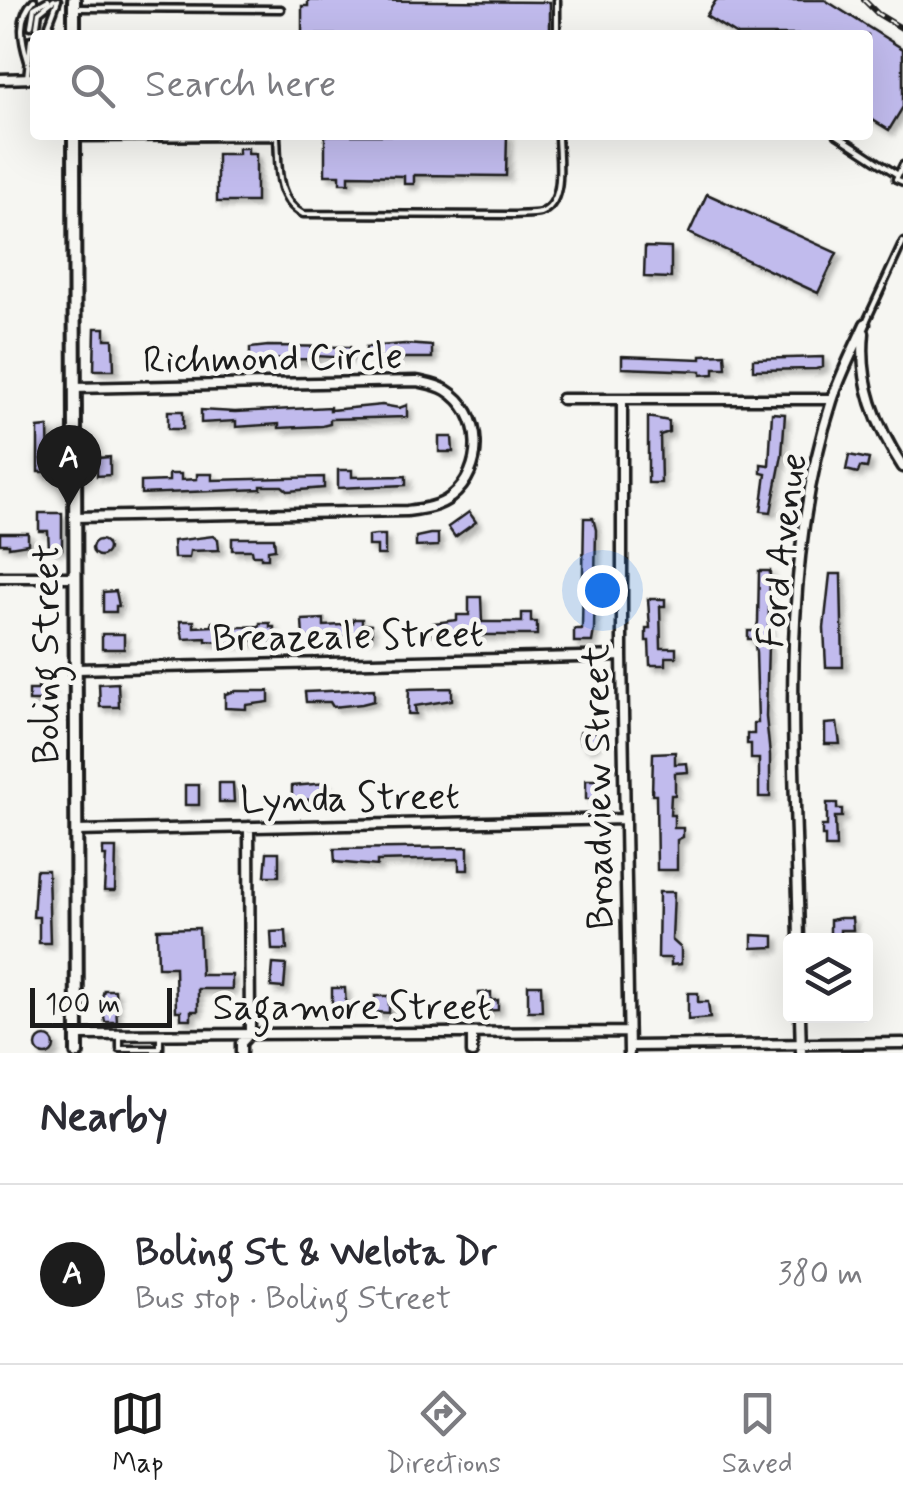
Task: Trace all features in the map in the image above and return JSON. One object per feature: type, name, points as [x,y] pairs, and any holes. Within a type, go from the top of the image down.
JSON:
[{"type":"street","points":[[74,4],[74,30]]},
{"type":"street","points":[[0,78],[30,78]]},
{"type":"street","name":"Boling Street","points":[[74,140],[76,1053]]},
{"type":"street","points":[[865,324],[868,397],[882,433],[903,467]]},
{"type":"street","name":"Ford Avenue","points":[[799,933],[794,621],[808,502],[832,398],[865,324]]},
{"type":"street","name":"Richmond Circle","points":[[74,388],[416,381],[445,388],[466,408],[474,427],[475,446],[472,467],[462,485],[449,499],[428,508],[74,517]]},
{"type":"street","points":[[562,400],[832,398]]},
{"type":"street","name":"Broadview Street","points":[[622,400],[629,1050]]},
{"type":"street","points":[[0,578],[74,578]]},
{"type":"street","name":"Breazeale Street","points":[[76,669],[622,656]]},
{"type":"street","name":"Lynda Street","points":[[76,832],[624,819]]},
{"type":"street","points":[[241,1053],[241,1043],[250,1034],[248,827]]},
{"type":"street","name":"Sagamore Street","points":[[76,1035],[628,1032]]},
{"type":"street","points":[[472,1033],[472,1053]]},
{"type":"street","points":[[629,1050],[903,1043]]},
{"type":"lane","points":[[30,72],[22,24],[34,0]]},
{"type":"lane","points":[[34,26],[39,12],[53,0]]},
{"type":"lane","points":[[49,30],[53,0]]},
{"type":"lane","points":[[556,0],[557,30]]},
{"type":"lane","points":[[74,4],[281,9]]},
{"type":"lane","points":[[28,61],[30,53]]},
{"type":"lane","points":[[277,140],[282,192],[290,207],[303,214],[514,215],[539,213],[556,198],[558,140]]},
{"type":"lane","points":[[845,140],[898,175]]},
{"type":"lane","points":[[903,165],[896,179],[903,182]]},
{"type":"lane","name":"Ford Avenue","points":[[865,324],[903,242]]},
{"type":"lane","points":[[120,1035],[120,1049],[160,1049],[160,1034]]},
{"type":"building","points":[[308,0],[550,2],[550,30],[302,30],[302,6],[308,6]]},
{"type":"building","points":[[716,0],[825,0],[873,30],[729,30],[706,16]]},
{"type":"building","points":[[873,30],[903,49],[903,107],[889,130],[873,120]]},
{"type":"building","points":[[325,140],[507,140],[506,176],[414,175],[414,184],[404,184],[404,176],[349,175],[349,183],[340,183],[340,175],[325,175]]},
{"type":"building","points":[[238,148],[248,148],[248,154],[256,154],[256,202],[217,202],[217,154],[238,154]]},
{"type":"building","points":[[707,194],[837,253],[818,293],[689,233]]},
{"type":"building","points":[[645,247],[671,248],[671,278],[644,277]]},
{"type":"building","points":[[95,328],[105,328],[105,339],[113,339],[114,370],[94,370]]},
{"type":"building","points":[[432,346],[432,358],[366,358],[366,347]]},
{"type":"building","points":[[350,347],[351,358],[250,360],[250,348]]},
{"type":"building","points":[[725,354],[726,368],[714,368],[714,374],[622,368],[622,356],[701,359],[701,355]]},
{"type":"building","points":[[823,357],[823,367],[816,369],[753,370],[753,359]]},
{"type":"building","points":[[407,405],[407,417],[330,419],[330,424],[322,426],[279,428],[279,424],[236,427],[236,421],[201,423],[201,410],[330,410]]},
{"type":"building","points":[[168,411],[183,411],[183,429],[168,429]]},
{"type":"building","points":[[772,413],[785,414],[771,512],[761,511],[766,474],[761,473],[761,464],[769,465]]},
{"type":"building","points":[[648,417],[669,421],[669,432],[660,435],[661,483],[648,483]]},
{"type":"building","points":[[48,427],[49,467],[47,472],[38,472],[38,428]]},
{"type":"building","points":[[439,437],[452,437],[453,452],[439,452]]},
{"type":"building","points":[[849,455],[869,459],[867,468],[860,467],[858,473],[846,470]]},
{"type":"building","points":[[110,457],[110,475],[97,476],[97,458]]},
{"type":"building","points":[[338,470],[352,470],[352,477],[406,476],[406,485],[338,488]]},
{"type":"building","points":[[169,474],[181,474],[181,480],[197,479],[197,474],[212,474],[212,480],[324,477],[324,488],[288,491],[282,486],[261,486],[141,494],[141,482],[169,481]]},
{"type":"building","points":[[469,512],[476,522],[455,537],[448,527]]},
{"type":"building","points":[[39,513],[62,513],[62,549],[49,549],[48,531],[39,531]]},
{"type":"building","points":[[584,518],[593,518],[596,530],[594,630],[592,642],[574,642],[574,629],[582,629]]},
{"type":"building","points":[[0,533],[28,533],[28,544],[0,544]]},
{"type":"building","points":[[438,534],[438,546],[416,547],[416,537]]},
{"type":"building","points":[[385,535],[385,555],[377,555],[377,546],[368,546],[368,536]]},
{"type":"building","points":[[213,536],[218,539],[219,550],[190,551],[189,558],[174,558],[173,541]]},
{"type":"building","points":[[232,538],[274,538],[275,549],[268,550],[268,558],[261,558],[253,555],[252,550],[232,550]]},
{"type":"building","points":[[100,540],[108,548],[100,556],[92,548]]},
{"type":"building","points":[[759,571],[770,571],[766,717],[770,797],[759,797],[759,759],[751,759],[751,744],[747,744],[747,734],[754,734],[754,723],[758,723],[756,652],[748,631],[756,631],[758,622]]},
{"type":"building","points":[[830,574],[841,574],[843,667],[826,667],[824,628]]},
{"type":"building","points":[[116,591],[116,612],[103,612],[103,592]]},
{"type":"building","points":[[469,597],[481,597],[482,622],[522,622],[522,613],[531,613],[531,622],[537,622],[537,635],[433,635],[433,623],[469,615]]},
{"type":"building","points":[[648,599],[665,599],[665,606],[660,606],[661,648],[676,648],[676,657],[666,657],[666,665],[650,665],[646,641],[646,628],[650,628]]},
{"type":"building","points":[[324,619],[324,626],[362,619],[362,624],[371,625],[372,635],[303,638],[302,620]]},
{"type":"building","points":[[180,621],[194,621],[194,627],[212,626],[212,622],[220,621],[220,628],[270,623],[274,638],[236,643],[183,639]]},
{"type":"building","points":[[102,634],[124,634],[124,649],[102,649]]},
{"type":"building","points":[[118,683],[119,707],[100,707],[99,684]]},
{"type":"building","points":[[50,687],[50,701],[29,701],[29,690]]},
{"type":"building","points":[[452,688],[452,700],[415,706],[416,714],[408,714],[409,689]]},
{"type":"building","points":[[374,689],[374,701],[362,704],[333,707],[330,702],[306,702],[305,692]]},
{"type":"building","points":[[269,691],[269,702],[246,705],[246,709],[225,708],[225,694]]},
{"type":"building","points":[[837,723],[840,744],[825,744],[825,724]]},
{"type":"building","points":[[588,728],[597,737],[588,746],[579,737]]},
{"type":"building","points":[[675,752],[675,764],[687,763],[688,772],[675,773],[675,795],[671,795],[670,815],[674,815],[674,828],[683,828],[683,837],[677,840],[677,870],[657,870],[653,753]]},
{"type":"building","points":[[586,780],[597,780],[597,799],[586,799]]},
{"type":"building","points":[[219,783],[233,783],[234,802],[219,802]]},
{"type":"building","points":[[327,783],[331,799],[292,800],[292,786]]},
{"type":"building","points":[[185,785],[199,785],[199,805],[185,805]]},
{"type":"building","points":[[827,803],[837,803],[837,809],[842,809],[842,817],[835,817],[836,847],[825,847],[822,836],[822,826],[827,826]]},
{"type":"building","points":[[468,847],[468,870],[459,870],[459,859],[377,861],[377,866],[335,862],[334,849]]},
{"type":"building","points":[[103,848],[116,848],[115,891],[104,891]]},
{"type":"building","points":[[267,852],[279,852],[279,876],[265,876]]},
{"type":"building","points":[[36,870],[48,870],[50,943],[39,943],[39,917],[33,917]]},
{"type":"building","points":[[659,892],[674,892],[672,940],[681,948],[681,964],[671,965],[671,958],[658,958]]},
{"type":"building","points":[[852,918],[853,930],[830,933],[830,920]]},
{"type":"building","points":[[199,928],[201,975],[232,975],[232,989],[198,989],[198,1011],[191,1011],[191,1019],[181,1019],[181,1011],[176,1011],[175,967],[158,967],[157,929]]},
{"type":"building","points":[[286,931],[287,950],[272,950],[271,932]]},
{"type":"building","points":[[752,935],[774,936],[774,947],[752,948]]},
{"type":"building","points":[[273,964],[286,965],[284,988],[271,987]]},
{"type":"building","points":[[528,985],[541,985],[542,1011],[528,1011]]},
{"type":"building","points":[[332,988],[345,988],[346,1011],[332,1012]]},
{"type":"building","points":[[104,990],[115,990],[117,1022],[105,1022],[101,1001]]},
{"type":"building","points":[[491,992],[491,1001],[498,1000],[498,1010],[480,1011],[479,993]]},
{"type":"building","points":[[688,993],[698,993],[698,1002],[708,1002],[710,1018],[688,1020]]},
{"type":"building","points":[[375,996],[389,996],[389,1013],[375,1012]]},
{"type":"building","points":[[39,1040],[51,1040],[51,1052],[39,1052]]},
{"type":"railway","points":[[864,0],[903,29]]},
{"type":"place","name":"Boling St & Welota Dr","points":[[69,507]]}]
